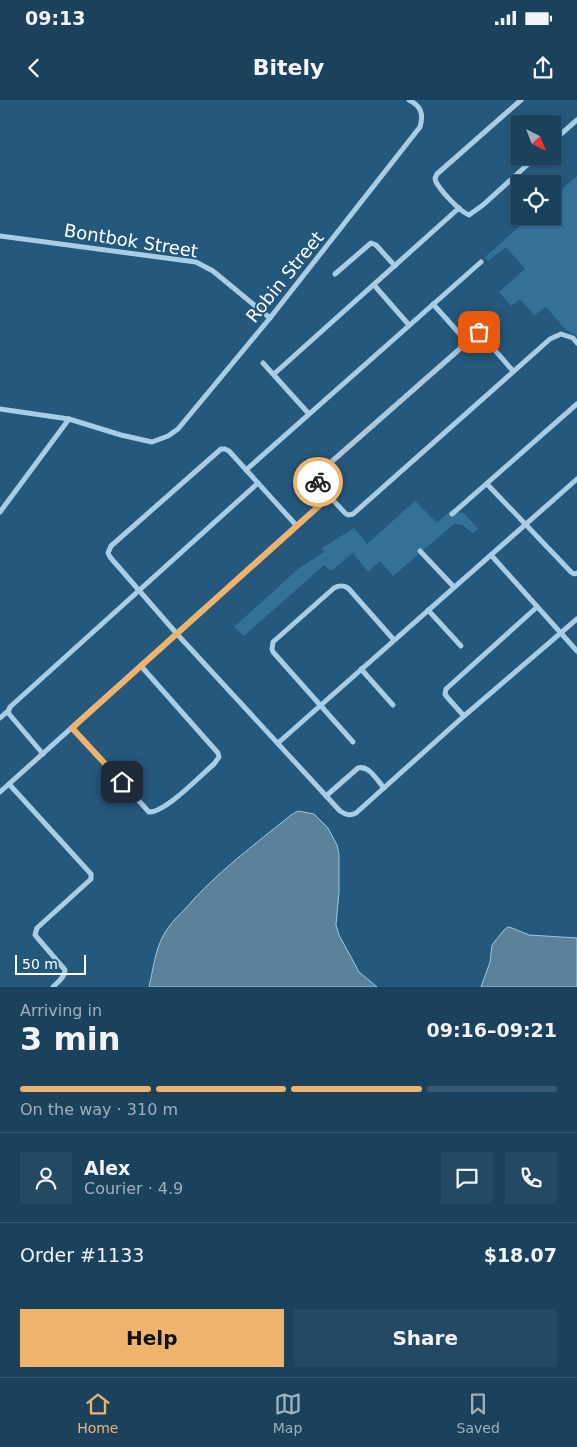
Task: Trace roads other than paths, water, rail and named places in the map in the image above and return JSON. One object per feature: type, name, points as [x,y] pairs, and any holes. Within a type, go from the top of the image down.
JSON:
[{"type":"street","name":"Robin Street","points":[[69,419],[121,435],[152,442],[168,436],[178,429],[270,318],[420,127],[422,114],[418,106],[409,100]]},
{"type":"street","points":[[520,100],[437,174],[435,178],[438,186],[459,208],[469,215],[527,165]]},
{"type":"street","points":[[561,134],[577,120]]},
{"type":"street","points":[[274,374],[459,208]]},
{"type":"street","name":"Bontbok Street","points":[[0,236],[196,262],[213,271],[270,318]]},
{"type":"street","points":[[335,274],[371,243],[376,245],[395,266]]},
{"type":"street","points":[[246,470],[480,262]]},
{"type":"street","points":[[374,284],[409,325]]},
{"type":"street","points":[[433,304],[467,342]]},
{"type":"street","points":[[496,317],[321,471],[317,480],[319,484],[345,513],[348,515],[353,514],[550,339],[562,334],[573,338],[577,343]]},
{"type":"street","points":[[479,332],[513,371]]},
{"type":"street","points":[[263,363],[309,414]]},
{"type":"street","points":[[452,514],[577,404]]},
{"type":"street","points":[[0,409],[69,419],[0,512]]},
{"type":"street","points":[[296,526],[229,451],[221,449],[111,546],[108,553],[177,634],[326,796],[340,811],[349,815],[356,813],[464,716],[577,619]]},
{"type":"street","points":[[278,743],[577,479]]},
{"type":"street","points":[[0,718],[17,700],[258,483]]},
{"type":"street","points":[[487,484],[571,572],[577,573]]},
{"type":"street","points":[[0,792],[330,496]]},
{"type":"street","points":[[420,550],[454,587]]},
{"type":"street","points":[[491,555],[577,650]]},
{"type":"street","points":[[353,742],[273,652],[272,646],[274,642],[334,588],[341,586],[349,589],[394,640]]},
{"type":"street","points":[[464,716],[447,697],[446,689],[538,607]]},
{"type":"street","points":[[428,610],[462,646]]},
{"type":"street","points":[[72,728],[150,812],[158,811],[167,805],[214,764],[219,757],[218,753],[141,666]]},
{"type":"street","points":[[361,669],[393,705]]},
{"type":"street","points":[[9,710],[10,715],[43,754]]},
{"type":"street","points":[[326,796],[358,768],[362,767],[367,768],[384,788]]},
{"type":"street","points":[[9,784],[92,877],[35,932],[35,935],[64,970],[61,979],[52,987]]}]
